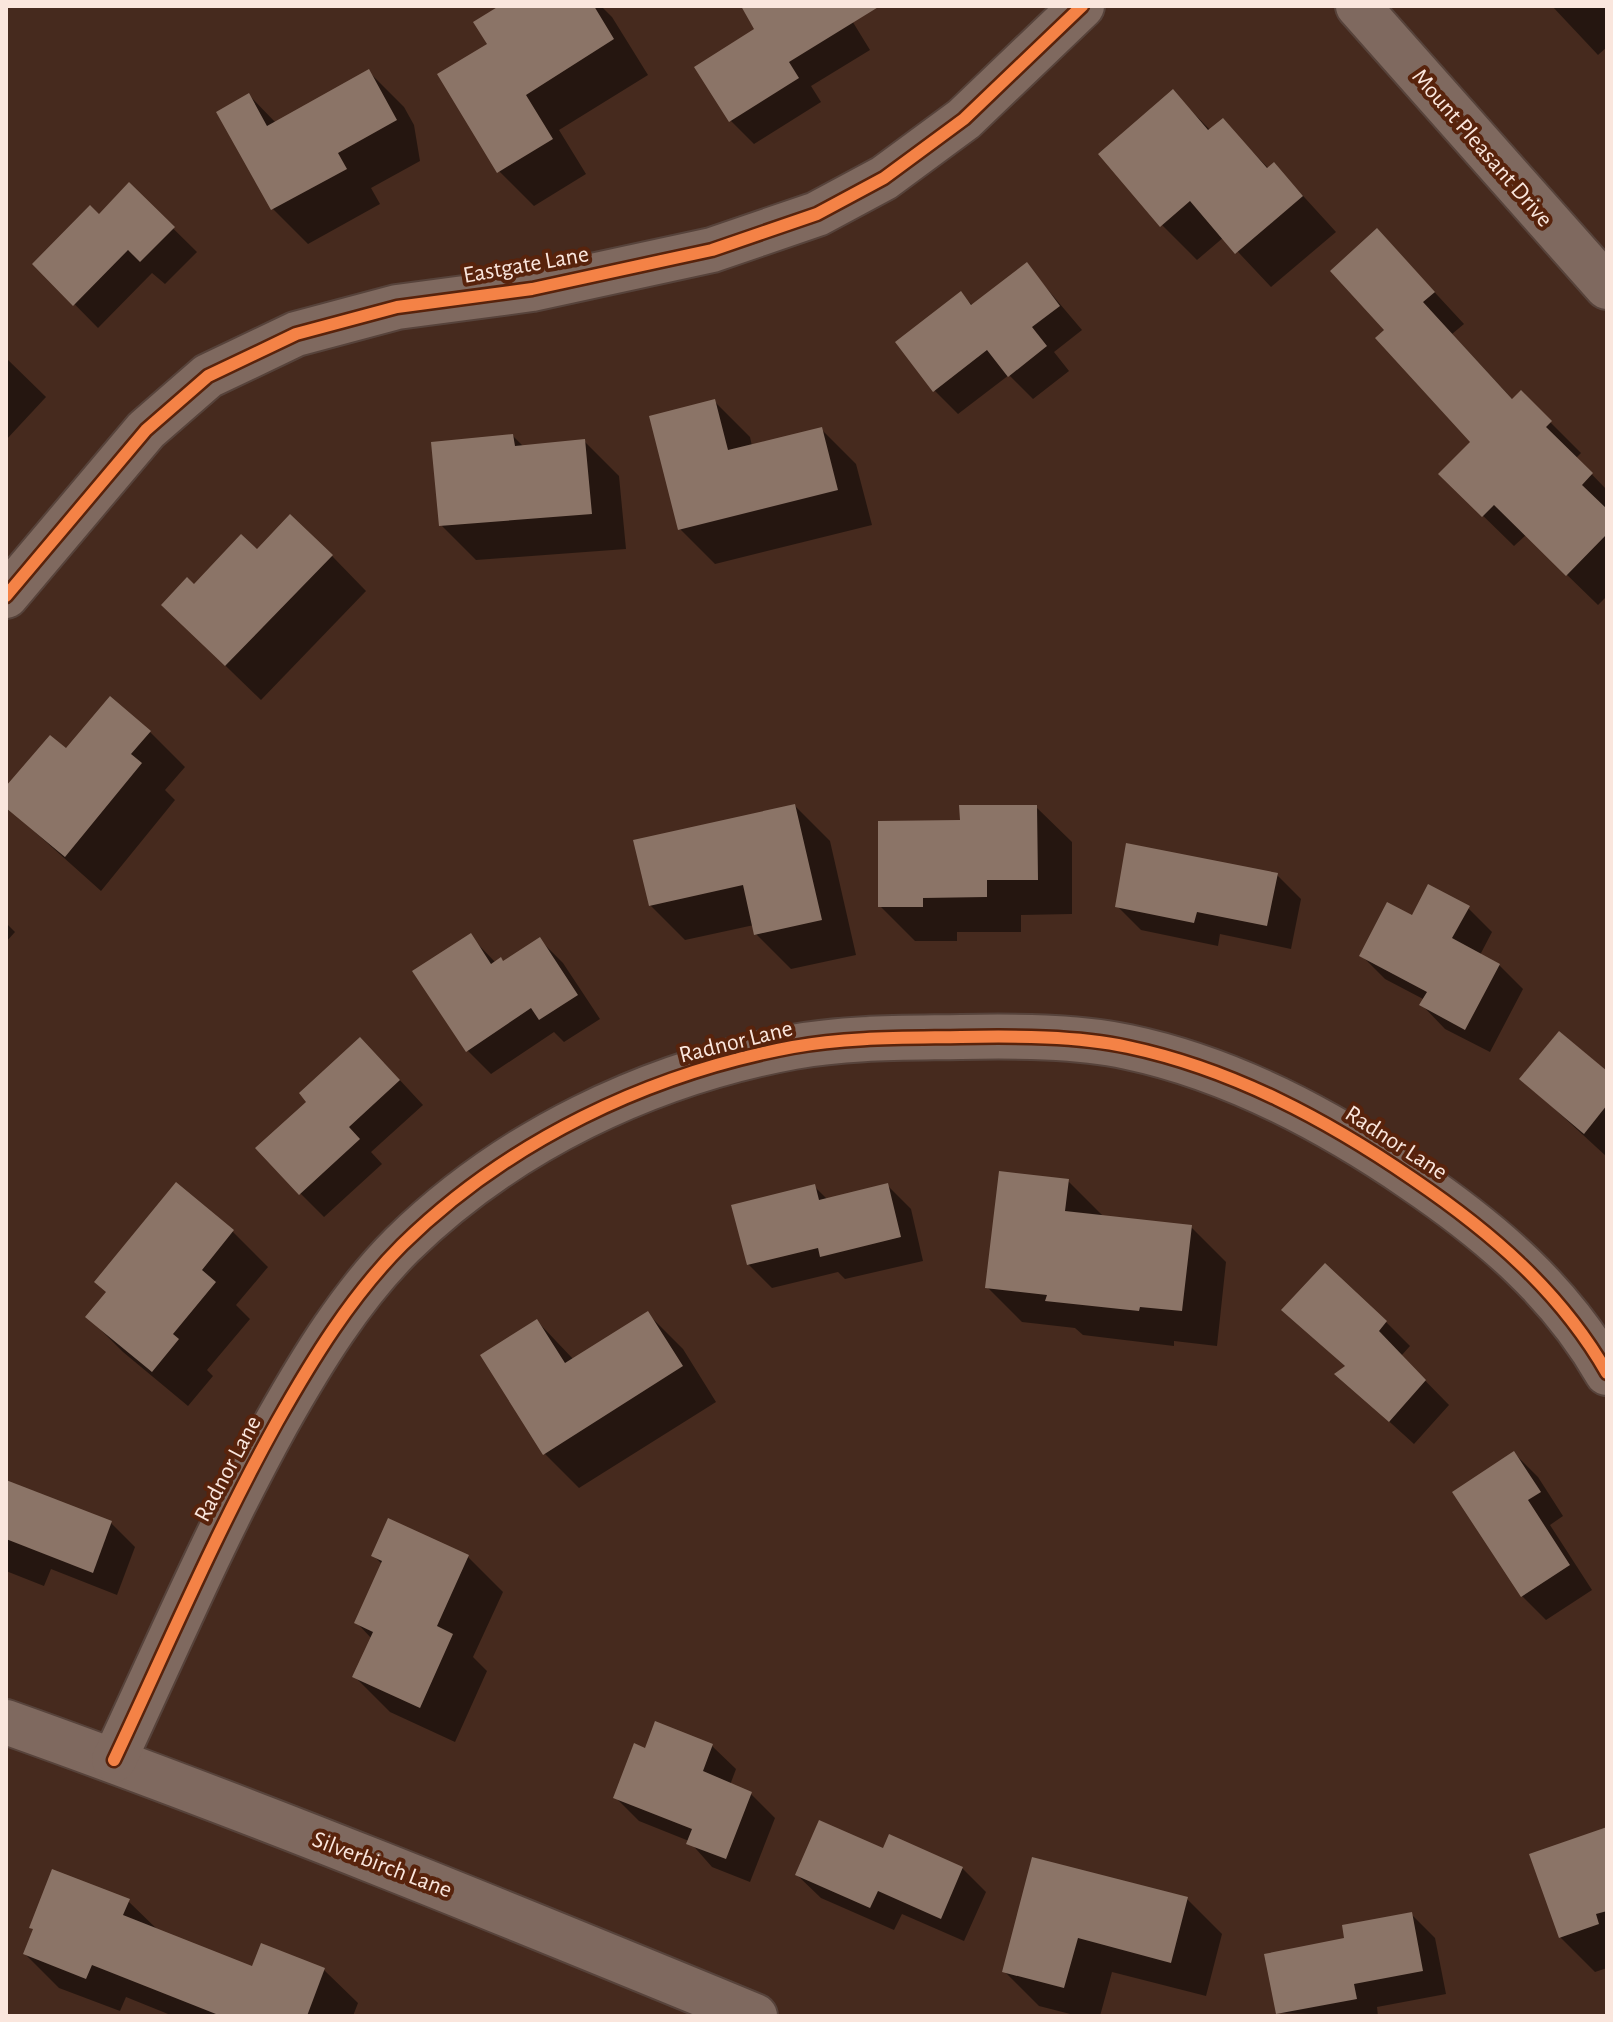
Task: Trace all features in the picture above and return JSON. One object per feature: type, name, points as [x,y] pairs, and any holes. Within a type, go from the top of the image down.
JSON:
[{"type":"street","name":"Eastgate Lane","points":[[6,596],[146,430],[208,376],[296,334],[340,322],[397,307],[532,289],[712,250],[817,214],[884,178],[964,119],[1082,6]]},
{"type":"street","name":"Mount Pleasant Drive","points":[[1358,6],[1607,287]]},
{"type":"street","name":"Radnor Lane","points":[[114,1760],[236,1497],[284,1410],[337,1324],[400,1247],[480,1177],[587,1113],[709,1067],[795,1047],[870,1038],[1001,1036],[1126,1046],[1226,1076],[1342,1130],[1451,1205],[1516,1257],[1582,1330],[1607,1373]]},
{"type":"street","name":"Silverbirch Lane","points":[[6,1722],[114,1760],[534,1925],[755,2016]]},
{"type":"building","points":[[499,6],[594,6],[614,39],[526,95],[553,139],[497,173],[437,74],[487,44],[473,22]]},
{"type":"building","points":[[741,6],[880,6],[789,62],[799,78],[729,122],[694,67],[754,29]]},
{"type":"building","points":[[369,69],[397,120],[338,153],[347,169],[271,210],[216,112],[249,93],[267,126]]},
{"type":"building","points":[[1173,89],[1208,130],[1223,118],[1267,168],[1274,162],[1303,196],[1235,254],[1190,201],[1160,227],[1098,154]]},
{"type":"building","points":[[129,182],[175,227],[140,262],[128,250],[73,306],[32,264],[90,205],[99,214]]},
{"type":"building","points":[[1377,228],[1435,292],[1423,302],[1512,399],[1521,390],[1552,421],[1546,427],[1593,473],[1582,485],[1607,509],[1607,534],[1566,576],[1494,505],[1482,517],[1438,474],[1470,442],[1375,338],[1384,330],[1330,271]]},
{"type":"building","points":[[1027,262],[1060,306],[1032,327],[1047,346],[1008,377],[987,350],[933,392],[895,342],[961,291],[971,305]]},
{"type":"building","points":[[715,399],[728,450],[822,427],[838,490],[678,530],[649,416]]},
{"type":"building","points":[[513,434],[515,446],[585,439],[592,514],[439,526],[431,442]]},
{"type":"building","points":[[290,514],[333,555],[225,666],[161,605],[187,577],[194,584],[241,534],[257,549]]},
{"type":"building","points":[[110,696],[151,731],[131,754],[142,763],[65,857],[6,808],[6,786],[50,735],[66,748]]},
{"type":"building","points":[[795,804],[822,920],[754,935],[743,885],[649,906],[633,840]]},
{"type":"building","points":[[959,805],[1037,805],[1038,880],[987,880],[987,897],[923,898],[923,907],[878,907],[878,821],[960,820]]},
{"type":"building","points":[[1126,843],[1278,873],[1267,926],[1197,912],[1194,923],[1115,907]]},
{"type":"building","points":[[1428,884],[1470,906],[1452,938],[1500,964],[1465,1030],[1419,1005],[1427,992],[1359,956],[1387,902],[1412,915]]},
{"type":"building","points":[[471,933],[491,964],[501,957],[503,961],[540,937],[578,995],[539,1020],[531,1008],[466,1052],[412,971]]},
{"type":"building","points":[[1559,1031],[1607,1071],[1607,1105],[1584,1134],[1519,1079]]},
{"type":"building","points":[[360,1037],[400,1080],[349,1127],[360,1139],[299,1195],[255,1148],[306,1102],[299,1093]]},
{"type":"building","points":[[999,1171],[1069,1179],[1065,1211],[1192,1225],[1182,1311],[1140,1307],[1139,1311],[1045,1301],[1047,1295],[985,1288]]},
{"type":"building","points":[[176,1182],[234,1230],[202,1270],[216,1282],[173,1334],[179,1339],[152,1372],[85,1317],[106,1292],[94,1282]]},
{"type":"building","points":[[888,1183],[901,1237],[820,1257],[818,1248],[747,1265],[731,1205],[815,1184],[819,1200]]},
{"type":"building","points":[[1325,1263],[1387,1321],[1379,1331],[1426,1380],[1389,1422],[1334,1374],[1345,1366],[1281,1310]]},
{"type":"building","points":[[648,1311],[683,1366],[543,1455],[480,1355],[537,1319],[565,1363]]},
{"type":"building","points":[[1514,1451],[1541,1492],[1528,1500],[1570,1565],[1521,1597],[1452,1492]]},
{"type":"building","points":[[6,1480],[112,1521],[93,1573],[6,1539]]},
{"type":"building","points":[[388,1518],[469,1555],[437,1626],[453,1634],[420,1708],[352,1677],[373,1632],[354,1623],[382,1561],[371,1556]]},
{"type":"building","points":[[655,1721],[713,1744],[703,1771],[752,1792],[726,1859],[686,1844],[692,1829],[613,1798],[634,1743],[645,1748]]},
{"type":"building","points":[[819,1820],[883,1848],[889,1834],[963,1867],[941,1919],[878,1891],[870,1908],[795,1875]]},
{"type":"building","points":[[1607,1827],[1607,1911],[1596,1914],[1599,1924],[1559,1938],[1529,1854]]},
{"type":"building","points":[[1032,1857],[1188,1897],[1171,1963],[1078,1938],[1064,1988],[1002,1972]]},
{"type":"building","points":[[52,1869],[130,1899],[123,1915],[252,1966],[261,1943],[325,1968],[307,2016],[221,2016],[92,1965],[86,1979],[23,1954],[33,1929],[29,1928]]},
{"type":"building","points":[[1412,1912],[1423,1971],[1354,1984],[1357,1999],[1276,2014],[1264,1954],[1344,1938],[1342,1925]]},
{"type":"cycle path","points":[[6,596],[146,430],[208,376],[296,334],[397,307],[532,289],[712,250],[817,214],[884,178],[964,119],[1082,6]]},
{"type":"cycle path","points":[[114,1760],[213,1547],[277,1422],[334,1329],[383,1265],[443,1208],[487,1174],[534,1144],[634,1094],[739,1059],[793,1047],[856,1040],[1024,1037],[1109,1043],[1204,1069],[1312,1117],[1380,1157],[1470,1220],[1546,1290],[1588,1343],[1607,1373]]}]
